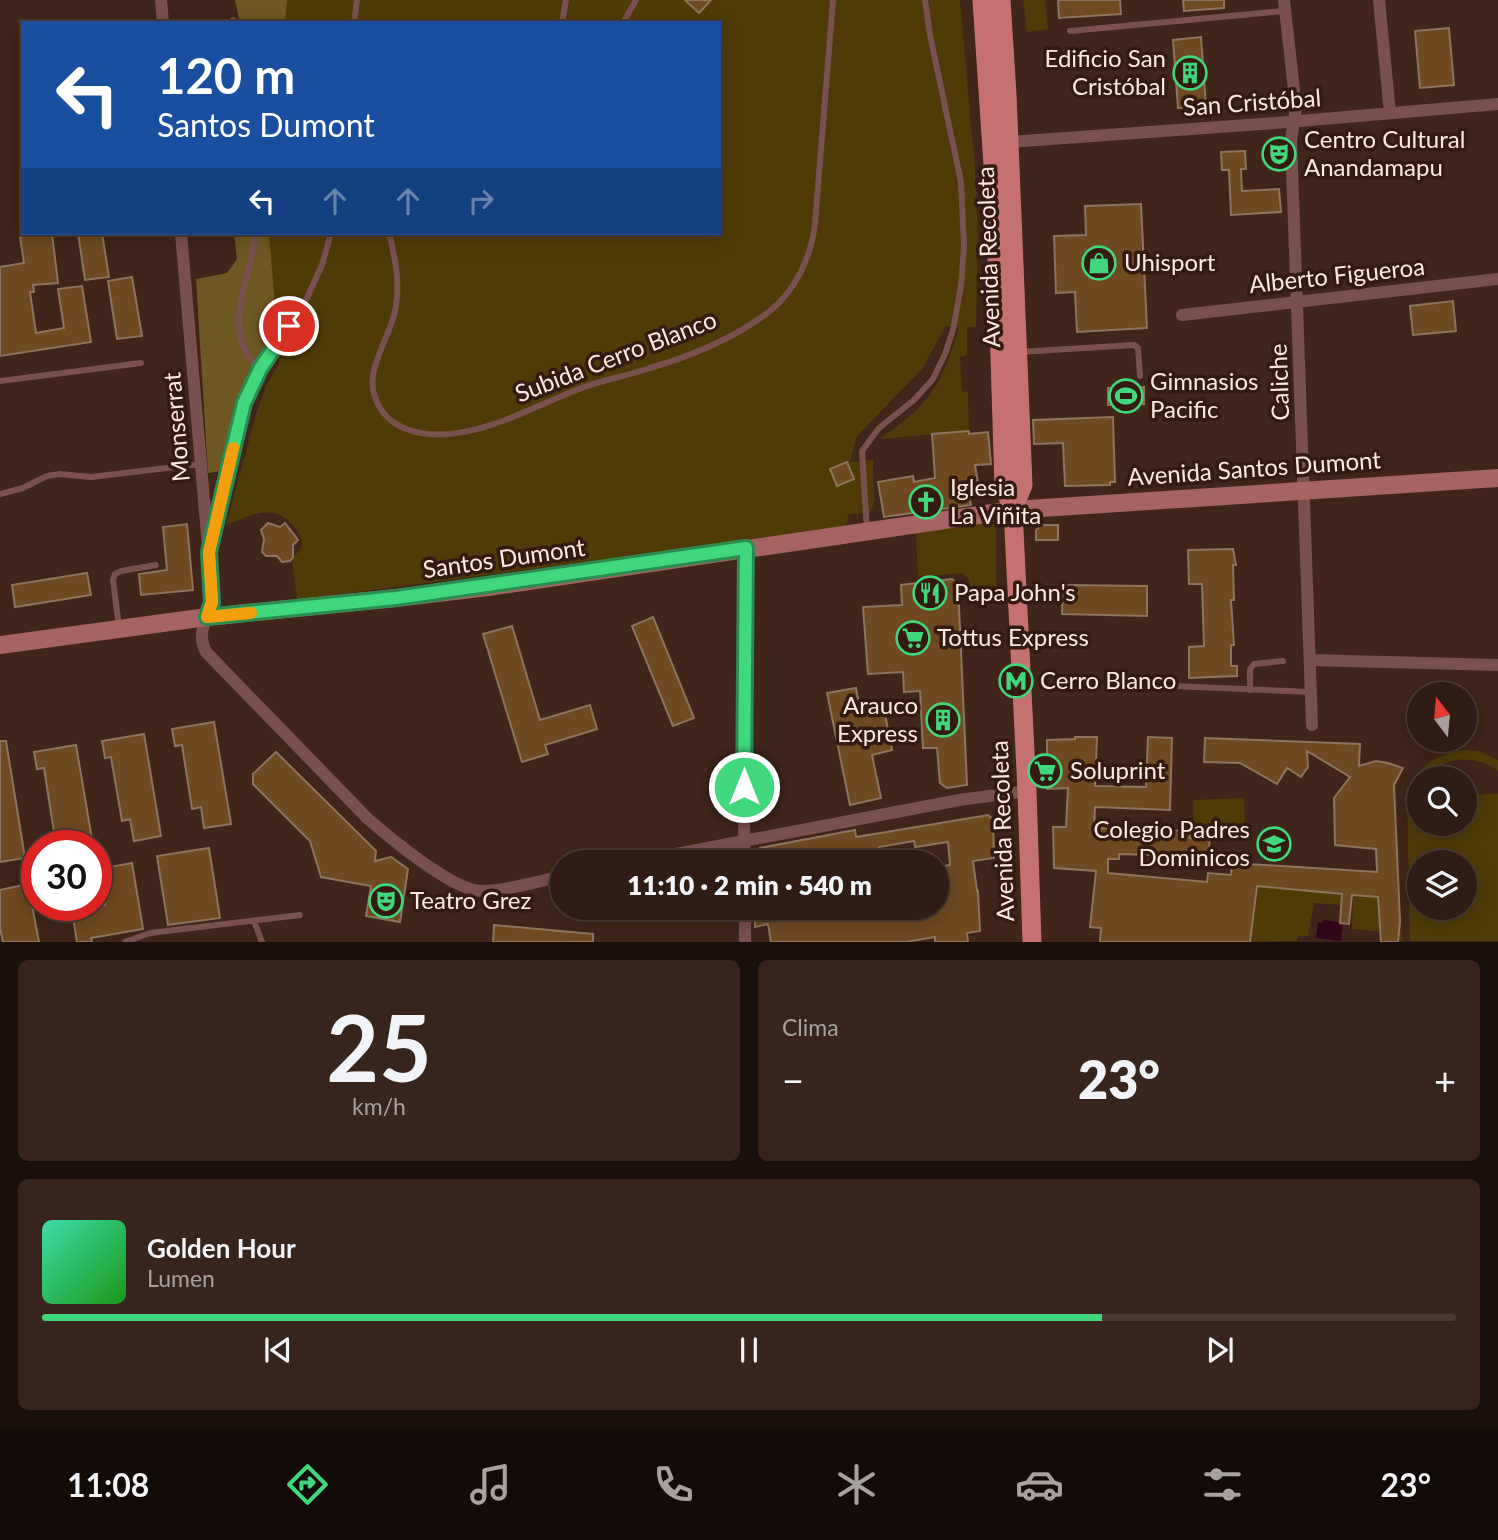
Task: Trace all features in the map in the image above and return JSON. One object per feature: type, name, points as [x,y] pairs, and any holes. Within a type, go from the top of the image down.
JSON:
[{"type":"main road","name":"Avenida Recoleta","points":[[982,0],[998,273],[1004,487],[1013,509],[1027,791],[1031,942]]},
{"type":"main road","name":"Avenida Recoleta","points":[[1001,0],[1023,485],[1013,509]]},
{"type":"main road","points":[[991,130],[998,138],[1009,142]]},
{"type":"main road","name":"Avenida Santos Dumont","points":[[1013,509],[1498,478]]},
{"type":"main road","name":"Santos Dumont","points":[[0,645],[207,617],[423,595],[1013,509]]},
{"type":"street","points":[[161,0],[163,21]]},
{"type":"street","points":[[1379,0],[1390,113]]},
{"type":"street","name":"Caliche","points":[[1285,6],[1295,101],[1291,135],[1312,725]]},
{"type":"street","name":"San Cristóbal","points":[[1009,142],[1294,122],[1498,104]]},
{"type":"street","name":"Monserrat","points":[[181,235],[212,602],[201,636],[206,652],[367,818],[392,839],[457,884],[473,890],[487,891],[550,878]]},
{"type":"street","name":"Alberto Figueroa","points":[[1182,315],[1498,279]]},
{"type":"street","points":[[744,850],[746,548]]},
{"type":"street","points":[[1310,660],[1498,665]]},
{"type":"street","points":[[694,850],[958,800],[1027,791]]},
{"type":"street","points":[[745,920],[745,942]]},
{"type":"lane","points":[[354,21],[357,0]]},
{"type":"lane","points":[[562,21],[566,0]]},
{"type":"lane","points":[[624,21],[636,0]]},
{"type":"lane","name":"Subida Cerro Blanco","points":[[390,235],[397,276],[396,307],[373,370],[373,390],[376,401],[387,418],[394,424],[413,431],[447,434],[500,422],[582,388],[665,363],[727,337],[757,320],[780,301],[804,265],[812,244],[833,0]]},
{"type":"lane","points":[[867,531],[862,451],[878,428],[914,400],[933,379],[953,330],[961,286],[964,246],[961,182],[932,47],[925,0]]},
{"type":"lane","points":[[1070,31],[1285,6]]},
{"type":"lane","points":[[255,235],[252,261],[241,303],[240,328],[247,355],[260,369]]},
{"type":"lane","points":[[209,552],[244,403],[260,369],[307,298],[318,276],[330,235]]},
{"type":"lane","points":[[1017,352],[1134,345],[1138,348],[1140,376]]},
{"type":"lane","points":[[0,381],[141,363]]},
{"type":"lane","points":[[0,494],[23,488],[47,476],[60,474],[91,477],[201,464]]},
{"type":"lane","points":[[120,629],[113,580],[115,574],[156,565]]},
{"type":"lane","points":[[1250,690],[1250,669],[1254,664],[1283,661]]},
{"type":"lane","points":[[1174,686],[1311,692]]},
{"type":"lane","points":[[125,942],[150,933],[300,915]]},
{"type":"lane","points":[[254,921],[262,942]]},
{"type":"shaded area","points":[[235,0],[287,0],[285,21],[240,21]]},
{"type":"shaded area","points":[[287,0],[960,0],[975,169],[978,237],[976,327],[967,327],[967,355],[960,357],[962,391],[968,392],[969,431],[879,439],[911,415],[932,392],[946,364],[959,327],[946,326],[922,369],[857,436],[850,462],[873,460],[874,503],[870,513],[849,514],[846,528],[297,600],[292,559],[302,547],[299,533],[290,522],[282,516],[267,512],[226,525],[257,411],[266,386],[279,363],[269,235],[721,235],[721,21],[284,21]]},
{"type":"shaded area","points":[[1023,0],[1045,0],[1048,29],[1027,32]]},
{"type":"shaded area","points":[[234,235],[269,235],[277,329],[260,356],[238,408],[221,471],[208,473],[196,279],[227,273],[237,259]]},
{"type":"shaded area","points":[[990,521],[996,528],[996,586],[970,586],[968,578],[962,573],[918,577],[916,533]]},
{"type":"shaded area","points":[[1478,751],[1498,760],[1498,771],[1484,763],[1469,760],[1426,766],[1444,755]]},
{"type":"shaded area","points":[[1498,794],[1498,941],[1410,941],[1410,920],[1477,920],[1477,850],[1408,850],[1408,836],[1477,836],[1477,795]]},
{"type":"shaded area","points":[[1244,798],[1245,827],[1194,828],[1193,800]]},
{"type":"shaded area","points":[[1256,886],[1341,895],[1340,905],[1314,903],[1308,936],[1298,936],[1297,941],[1250,942]]},
{"type":"shaded area","points":[[1353,896],[1377,898],[1378,920],[1387,927],[1401,925],[1403,941],[1399,941],[1397,933],[1352,929]]},
{"type":"shaded area","points":[[1323,920],[1343,925],[1341,941],[1316,938],[1318,922],[1323,923]]},
{"type":"building","points":[[685,0],[711,0],[699,13]]},
{"type":"building","points":[[1058,0],[1120,0],[1121,14],[1059,18]]},
{"type":"building","points":[[1183,0],[1224,0],[1224,8],[1184,11]]},
{"type":"building","points":[[1449,28],[1454,85],[1420,88],[1415,31]]},
{"type":"building","name":"Edificio San Cristóbal","points":[[1201,37],[1206,106],[1178,108],[1173,40]]},
{"type":"building","points":[[1245,151],[1246,169],[1241,169],[1242,191],[1279,189],[1281,212],[1231,215],[1229,170],[1222,170],[1221,152]]},
{"type":"building","name":"Uhisport","points":[[1141,204],[1147,328],[1077,332],[1075,292],[1056,293],[1054,236],[1086,235],[1085,206]]},
{"type":"building","points":[[52,235],[58,283],[33,285],[34,292],[30,292],[36,333],[64,328],[58,289],[82,286],[91,342],[0,356],[0,267],[24,263],[20,237]]},
{"type":"building","points":[[78,235],[102,235],[109,277],[85,280]]},
{"type":"building","points":[[132,277],[142,336],[117,339],[108,281]]},
{"type":"building","points":[[1453,301],[1456,331],[1413,335],[1410,306]]},
{"type":"building","name":"Gimnasios Pacific","points":[[1144,387],[1144,404],[1108,405],[1108,388]]},
{"type":"building","points":[[1113,417],[1115,482],[1110,482],[1110,485],[1065,486],[1063,443],[1034,444],[1033,420]]},
{"type":"building","points":[[969,431],[969,434],[988,432],[991,464],[975,465],[980,495],[969,497],[971,505],[884,517],[878,482],[913,476],[914,482],[935,478],[932,434]]},
{"type":"building","points":[[847,462],[854,479],[837,486],[830,469]]},
{"type":"building","points":[[268,523],[280,527],[285,523],[298,540],[293,545],[293,557],[290,561],[282,562],[277,556],[266,556],[262,552],[264,539],[261,530]]},
{"type":"building","points":[[187,524],[193,590],[141,595],[139,574],[167,570],[163,527]]},
{"type":"building","points":[[1042,525],[1058,525],[1058,540],[1036,540],[1036,530]]},
{"type":"building","points":[[1233,549],[1236,565],[1233,565],[1234,600],[1231,600],[1234,645],[1231,645],[1231,666],[1237,666],[1237,676],[1189,678],[1189,647],[1204,646],[1202,584],[1189,584],[1188,550]]},
{"type":"building","points":[[87,573],[91,595],[15,607],[12,585]]},
{"type":"building","points":[[952,579],[958,584],[967,785],[947,788],[940,783],[937,748],[923,748],[920,691],[904,692],[903,672],[868,674],[863,607],[902,605],[901,585]]},
{"type":"building","points":[[1063,585],[1147,586],[1147,616],[1062,614]]},
{"type":"building","points":[[653,617],[694,718],[673,726],[632,626]]},
{"type":"building","points":[[512,626],[540,720],[590,705],[597,729],[545,745],[548,754],[522,762],[483,634]]},
{"type":"building","points":[[856,688],[861,714],[884,709],[892,750],[872,755],[881,798],[850,805],[827,693]]},
{"type":"building","points":[[214,722],[231,824],[204,828],[201,807],[192,809],[182,745],[175,746],[172,729]]},
{"type":"building","points":[[144,734],[161,836],[134,841],[130,819],[122,821],[111,757],[105,758],[102,741]]},
{"type":"building","points":[[1097,737],[1095,786],[1146,787],[1148,737],[1172,738],[1170,810],[1095,807],[1094,828],[1190,831],[1190,838],[1210,839],[1207,860],[1152,859],[1151,855],[1119,854],[1119,859],[1108,859],[1108,873],[1207,882],[1208,873],[1231,875],[1232,863],[1377,872],[1376,849],[1335,845],[1334,798],[1350,777],[1307,751],[1308,767],[1301,777],[1287,768],[1277,784],[1240,763],[1204,762],[1205,738],[1360,744],[1359,766],[1376,761],[1403,768],[1394,785],[1400,921],[1398,942],[1381,942],[1378,897],[1352,895],[1349,924],[1340,923],[1342,894],[1257,886],[1250,942],[1100,942],[1101,928],[1090,927],[1096,871],[1054,868],[1053,827],[1066,827],[1068,788],[1047,789],[1047,740]]},
{"type":"building","points":[[0,741],[6,741],[21,833],[21,859],[0,862]]},
{"type":"building","points":[[76,745],[90,830],[54,830],[44,768],[37,769],[34,752]]},
{"type":"building","points":[[276,752],[376,851],[375,861],[391,857],[408,869],[400,922],[366,916],[371,886],[321,877],[310,841],[253,784],[253,774]]},
{"type":"building","points":[[988,815],[993,819],[994,858],[973,861],[980,931],[967,933],[968,942],[935,942],[935,937],[906,942],[771,942],[768,924],[755,927],[755,920],[949,920],[948,842],[915,847],[914,841],[879,847],[879,850],[757,850],[855,830],[856,837]]},
{"type":"building","points":[[209,848],[220,918],[168,925],[157,856]]},
{"type":"building","points":[[132,863],[143,929],[91,938],[92,942],[77,942],[74,921],[112,921],[112,867]]},
{"type":"building","points":[[21,886],[21,921],[35,921],[39,942],[3,942],[0,928],[0,890]]},
{"type":"building","points":[[494,925],[593,934],[593,942],[493,942]]},
{"type":"slow traffic","points":[[233,448],[209,552],[212,602],[207,617],[251,613]]},
{"type":"place","name":"Edificio San Cristóbal","points":[[1190,73]]},
{"type":"place","name":"Centro Cultural Anandamapu","points":[[1279,154]]},
{"type":"place","name":"Uhisport","points":[[1099,263]]},
{"type":"place","name":"Gimnasios Pacific","points":[[1126,396]]},
{"type":"place","name":"Iglesia La Viñita","points":[[926,502]]},
{"type":"place","name":"Papa John's","points":[[930,593]]},
{"type":"place","name":"Tottus Express","points":[[913,638]]},
{"type":"place","name":"Cerro Blanco","points":[[1016,681]]},
{"type":"place","name":"Arauco Express","points":[[943,720]]},
{"type":"place","name":"Soluprint","points":[[1045,771]]},
{"type":"place","name":"Colegio Padres Dominicos","points":[[1274,844]]},
{"type":"place","name":"Teatro Grez","points":[[386,901]]},
{"type":"route","points":[[289,326],[260,369],[244,403],[209,552],[212,602],[207,617],[488,587],[746,548],[744,787]]}]
